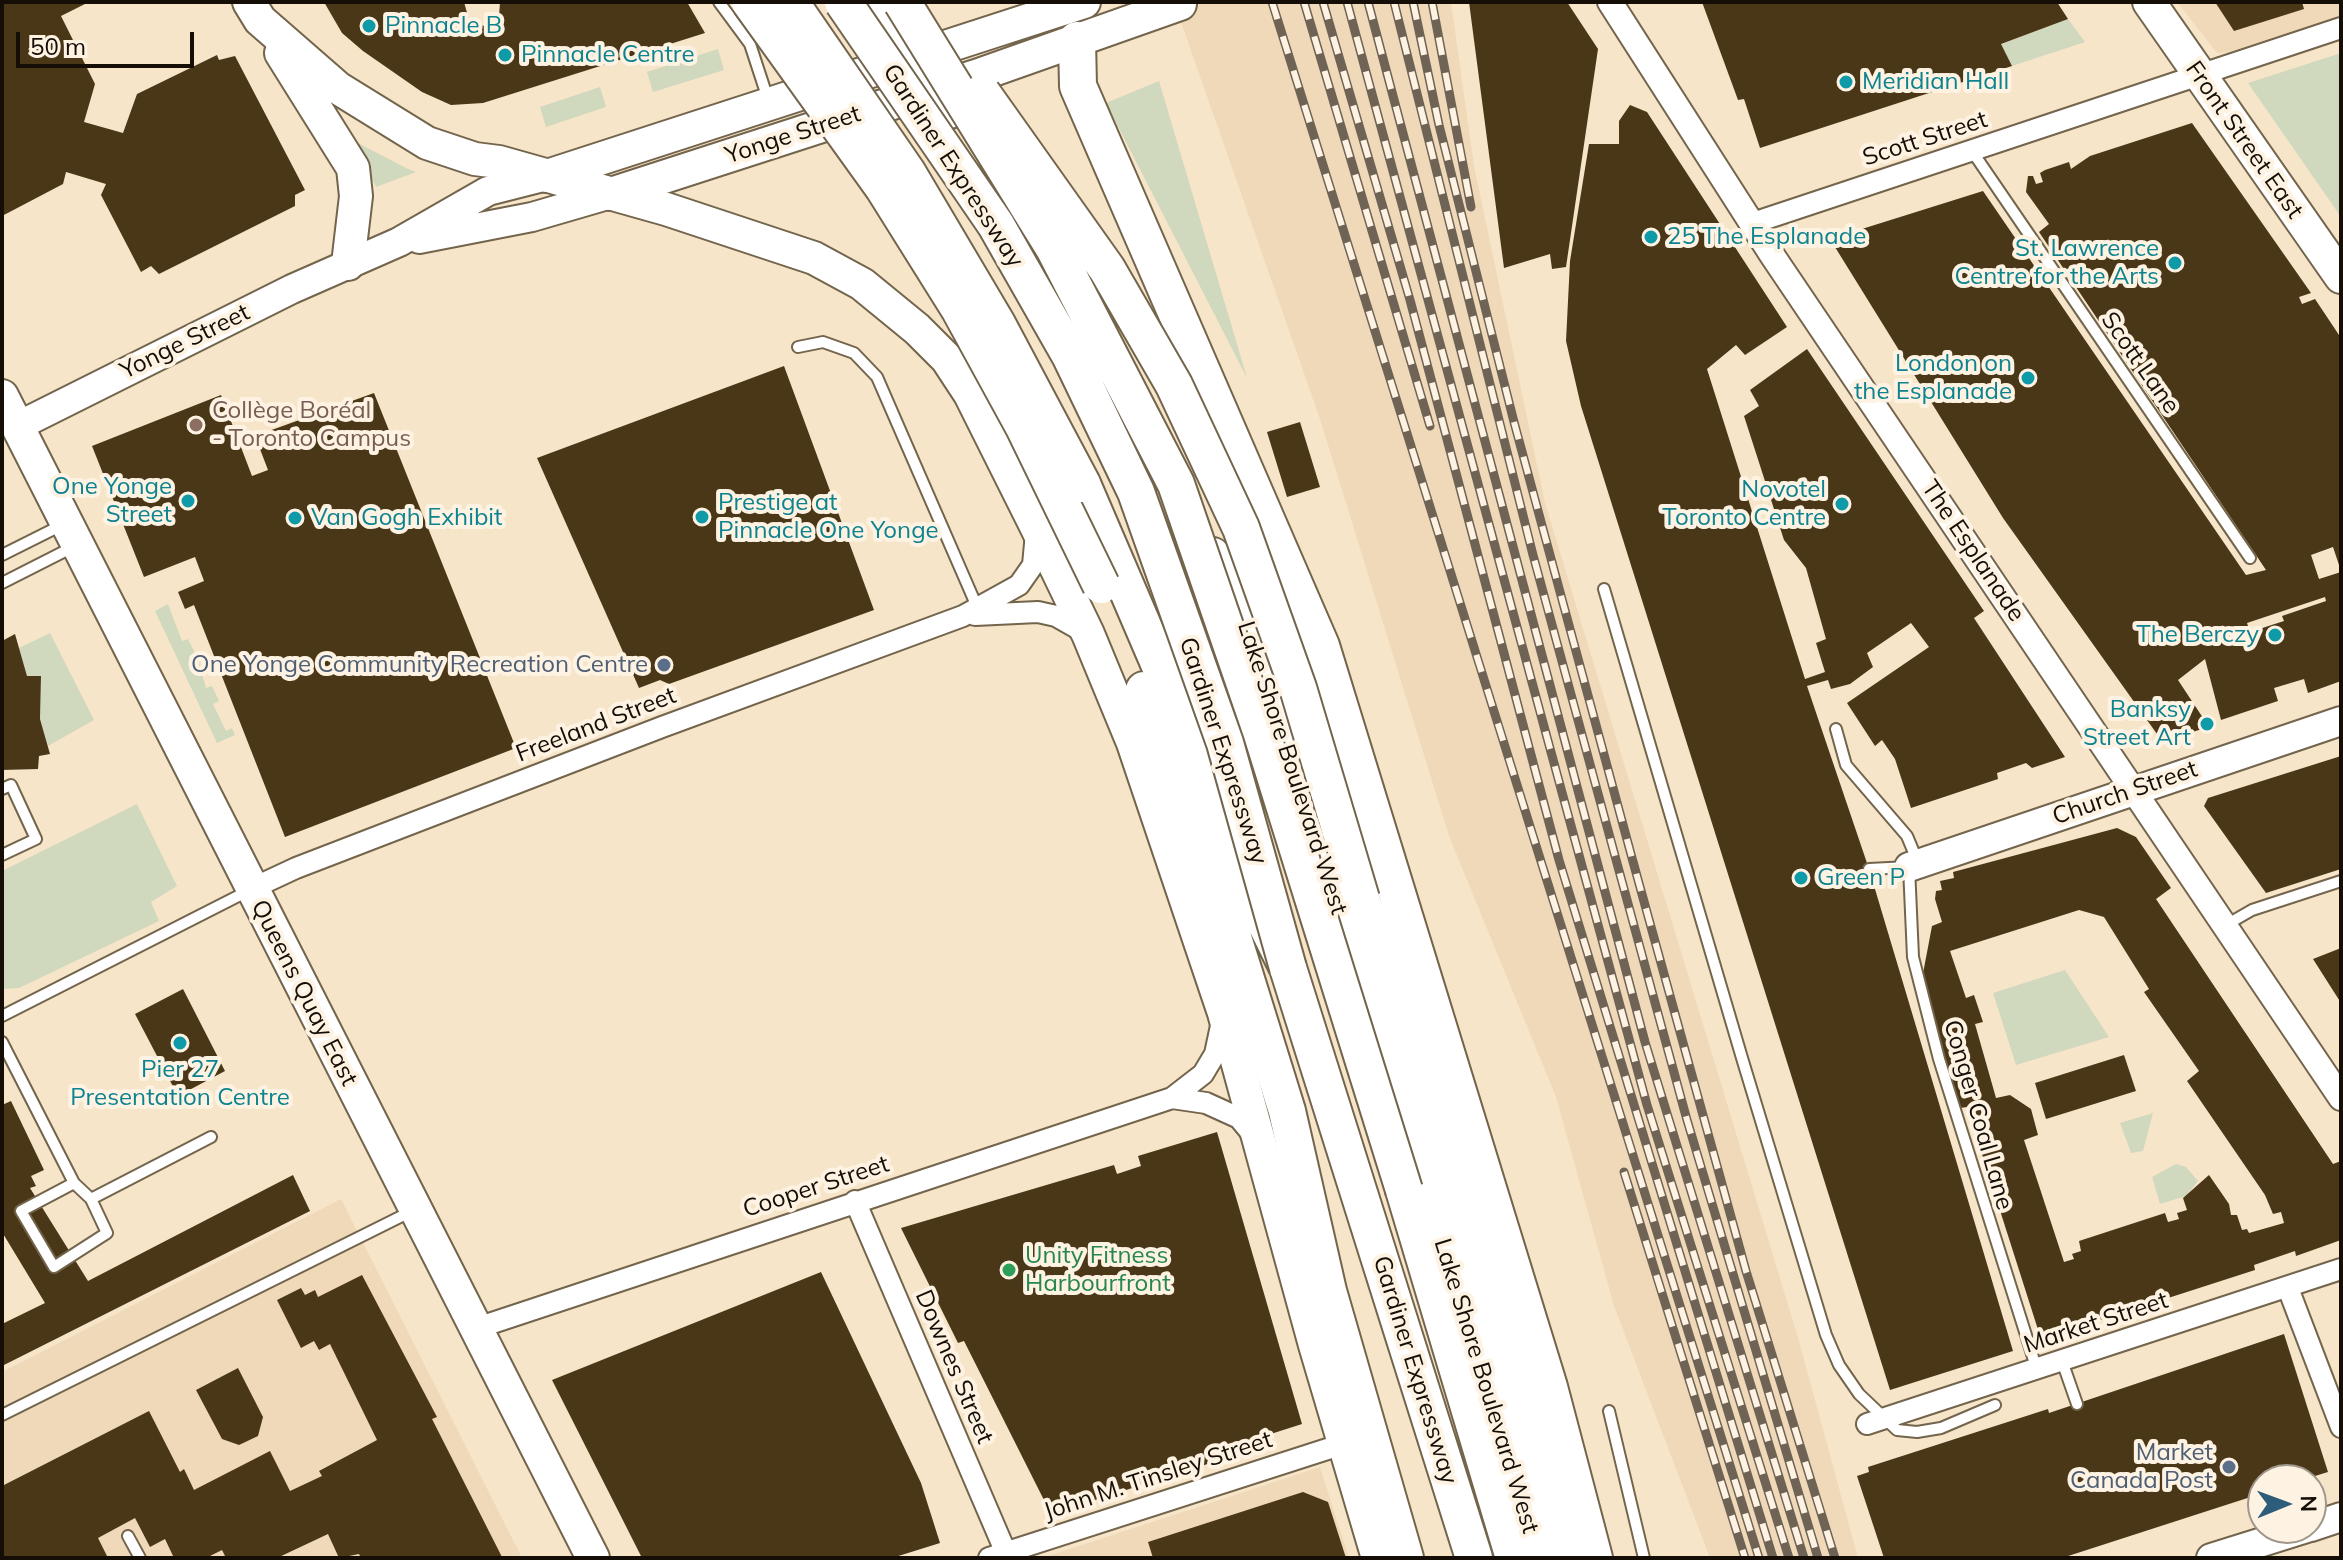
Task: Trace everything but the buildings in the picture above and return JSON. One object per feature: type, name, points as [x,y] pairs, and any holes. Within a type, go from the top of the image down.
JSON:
[{"type":"highway","points":[[750,2],[883,187],[960,310],[1024,427],[1094,570],[1157,722],[1227,918],[1287,1111],[1328,1291],[1405,1558]]},
{"type":"highway","points":[[790,2],[907,172],[997,324],[1082,484],[1191,738],[1232,855],[1288,968]]},
{"type":"highway","name":"Gardiner Expressway","points":[[843,2],[996,225],[1070,355],[1136,492],[1225,743],[1288,968],[1474,1558]]},
{"type":"highway","name":"Gardiner Expressway","points":[[902,2],[1054,248],[1176,484],[1261,731],[1514,1558]]},
{"type":"highway","points":[[914,2],[1031,156],[1107,269],[1174,385],[1241,528],[1298,688],[1361,899],[1537,1448],[1566,1558]]},
{"type":"highway","points":[[1077,40],[1078,86],[1321,646],[1549,1387],[1594,1558]]},
{"type":"highway","points":[[1247,622],[1349,807],[1415,949]]},
{"type":"highway","points":[[1395,1517],[1411,1558]]},
{"type":"main road","name":"Lake Shore Boulevard West","points":[[876,2],[1070,303],[1175,480],[1247,622],[1540,1558]]},
{"type":"main road","name":"Yonge Street","points":[[18,426],[399,242],[488,191],[547,176],[1084,2]]},
{"type":"main road","name":"Front Street East","points":[[2149,2],[2341,277]]},
{"type":"main road","name":"Yonge Street","points":[[399,242],[532,217],[611,194],[1180,4]]},
{"type":"main road","points":[[255,11],[338,88],[405,131],[450,152],[611,194],[773,242],[814,258],[862,284],[917,329],[947,359],[970,394],[1036,526],[1088,634],[1133,743],[1224,1013],[1343,1444],[1378,1558]]},
{"type":"main road","points":[[255,11],[353,168],[356,196],[348,264]]},
{"type":"main road","name":"Queens Quay East","points":[[2,396],[593,1558]]},
{"type":"main road","name":"Church Street","points":[[1914,865],[2341,721]]},
{"type":"main road","points":[[2211,1558],[2255,1544]]},
{"type":"street","name":"The Esplanade","points":[[1610,2],[1753,223],[2341,1098]]},
{"type":"street","name":"Scott Street","points":[[1753,223],[2341,28]]},
{"type":"street","name":"Freeland Street","points":[[251,889],[296,868],[648,732],[971,612],[1009,594],[1028,575],[1036,550],[1036,526]]},
{"type":"street","name":"Freeland Street","points":[[971,612],[1048,614],[1088,634]]},
{"type":"street","name":"Cooper Street","points":[[477,1328],[1172,1098],[1203,1074],[1215,1054],[1224,1013]]},
{"type":"street","name":"Cooper Street","points":[[1172,1098],[1206,1103],[1239,1118],[1261,1144]]},
{"type":"street","name":"Downes Street","points":[[855,1201],[998,1555]]},
{"type":"street","name":"Market Street","points":[[1876,1421],[2341,1269]]},
{"type":"street","points":[[2288,1288],[2341,1427]]},
{"type":"street","name":"John M. Tinsley Street","points":[[998,1555],[1343,1444]]},
{"type":"lane","points":[[719,2],[750,44],[769,104]]},
{"type":"lane","name":"Scott Lane","points":[[1972,151],[2250,558]]},
{"type":"lane","points":[[798,347],[823,342],[854,353],[877,377],[971,612]]},
{"type":"lane","points":[[2,555],[73,534]]},
{"type":"lane","points":[[2,583],[73,534]]},
{"type":"lane","points":[[1604,589],[1826,1335],[1839,1365],[1876,1421],[1897,1430],[1917,1432],[1952,1424],[1995,1405]]},
{"type":"lane","points":[[1836,729],[1846,765],[1907,836],[1914,865],[1869,869]]},
{"type":"lane","points":[[2,789],[11,785],[36,839],[2,855]]},
{"type":"lane","name":"Conger Coal Lane","points":[[1914,865],[1913,957],[1939,1059],[2037,1370]]},
{"type":"lane","points":[[2224,926],[2252,910],[2341,881]]},
{"type":"lane","points":[[2,1016],[251,889]]},
{"type":"lane","points":[[2,1042],[74,1183],[91,1199],[107,1233],[54,1267],[21,1211],[74,1183]]},
{"type":"lane","points":[[91,1199],[211,1137]]},
{"type":"lane","points":[[2,1415],[416,1209]]},
{"type":"lane","points":[[2062,1361],[2077,1404]]},
{"type":"lane","points":[[1609,1411],[1644,1558]]},
{"type":"lane","points":[[128,1536],[140,1558]]},
{"type":"shaded area","points":[[1174,2],[1451,2],[1474,166],[1545,503],[1799,1341],[1858,1558],[1710,1558],[1614,1306],[1556,1097],[1449,836],[1320,419]]},
{"type":"shaded area","points":[[2177,2],[2341,2],[2341,16],[2229,52],[2217,53]]},
{"type":"shaded area","points":[[341,1199],[522,1558],[2,1558],[2,1372]]},
{"type":"shaded area","points":[[1320,1467],[1349,1558],[1042,1558]]},
{"type":"green space","points":[[2068,19],[2085,42],[2012,66],[2001,44]]},
{"type":"green space","points":[[718,49],[724,70],[653,92],[647,72]]},
{"type":"green space","points":[[2341,53],[2341,217],[2248,83]]},
{"type":"green space","points":[[1159,81],[1247,378],[1106,103]]},
{"type":"green space","points":[[600,87],[606,107],[546,127],[540,107]]},
{"type":"green space","points":[[354,141],[406,168],[416,172],[376,187]]},
{"type":"green space","points":[[168,604],[182,641],[188,639],[195,653],[189,656],[193,665],[199,663],[206,688],[212,686],[219,701],[213,704],[226,731],[232,728],[235,735],[217,743],[155,611]]},
{"type":"green space","points":[[50,633],[94,720],[48,746],[40,719],[41,676],[27,676],[19,648]]},
{"type":"green space","points":[[137,804],[177,886],[151,902],[159,921],[19,988],[2,989],[2,871]]},
{"type":"green space","points":[[2065,970],[2109,1037],[2016,1065],[1993,993]]},
{"type":"green space","points":[[2153,1113],[2143,1151],[2131,1153],[2120,1123]]},
{"type":"green space","points":[[2176,1164],[2186,1167],[2198,1181],[2186,1196],[2160,1204],[2152,1177]]},
{"type":"railway","points":[[1272,2],[1759,1558]]},
{"type":"railway","points":[[1304,2],[1430,426]]},
{"type":"railway","points":[[1323,2],[1410,300],[1559,860],[1773,1558]]},
{"type":"railway","points":[[1347,2],[1647,1105],[1789,1558]]},
{"type":"railway","points":[[1368,2],[1645,1042],[1804,1558]]},
{"type":"railway","points":[[1394,2],[1533,555],[1687,1120],[1818,1558]]},
{"type":"railway","points":[[1413,2],[1439,125],[1514,422],[1632,858],[1746,1271],[1835,1558]]},
{"type":"railway","points":[[1432,2],[1471,207]]},
{"type":"railway","points":[[1624,1172],[1745,1558]]},
{"type":"place","name":"Pinnacle B","points":[[369,26]]},
{"type":"place","name":"Pinnacle Centre","points":[[505,55]]},
{"type":"place","name":"Meridian Hall","points":[[1846,82]]},
{"type":"place","name":"25 The Esplanade","points":[[1651,237]]},
{"type":"place","name":"St. Lawrence Centre for the Arts","points":[[2175,263]]},
{"type":"place","name":"London on the Esplanade","points":[[2028,378]]},
{"type":"place","name":"Collège Boréal - Toronto Campus","points":[[196,425]]},
{"type":"place","name":"One Yonge Street","points":[[188,501]]},
{"type":"place","name":"Novotel Toronto Centre","points":[[1842,504]]},
{"type":"place","name":"Prestige at Pinnacle One Yonge","points":[[702,517]]},
{"type":"place","name":"Van Gogh Exhibit","points":[[295,518]]},
{"type":"place","name":"The Berczy","points":[[2275,635]]},
{"type":"place","name":"One Yonge Community Recreation Centre","points":[[664,665]]},
{"type":"place","name":"Banksy Street Art","points":[[2207,724]]},
{"type":"place","name":"Green P","points":[[1801,878]]},
{"type":"place","name":"Pier 27 Presentation Centre","points":[[180,1043]]},
{"type":"place","name":"Unity Fitness Harbourfront","points":[[1009,1270]]},
{"type":"place","name":"Market Canada Post","points":[[2229,1467]]}]
